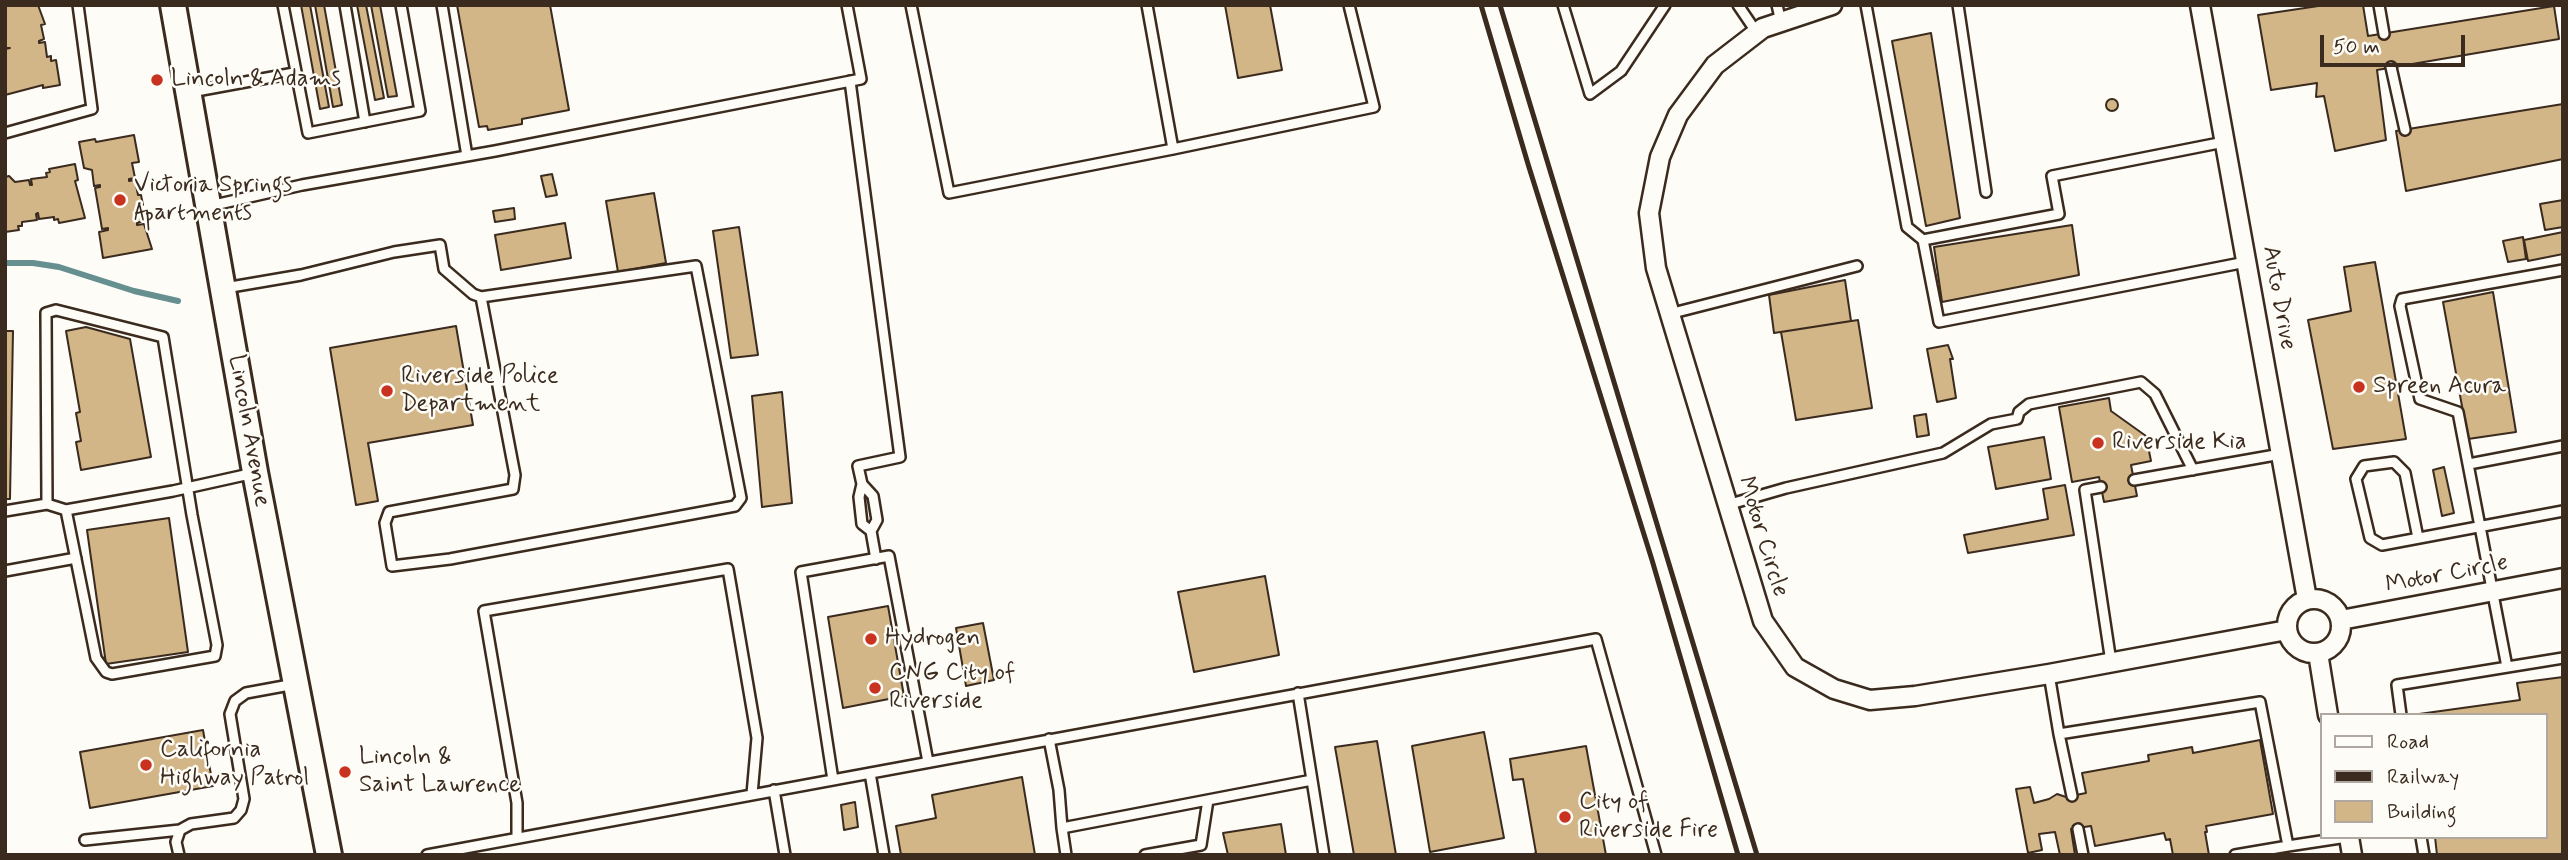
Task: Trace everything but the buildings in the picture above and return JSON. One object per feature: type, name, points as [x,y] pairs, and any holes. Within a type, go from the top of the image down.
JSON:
[{"type":"street","name":"Lincoln Avenue","points":[[173,5],[255,472],[329,855]]},
{"type":"street","name":"Motor Circle","points":[[1832,5],[1779,13],[1714,65],[1678,114],[1660,157],[1649,213],[1656,268],[1763,621],[1795,667],[1834,689],[1870,701],[2049,674],[2287,630]]},
{"type":"street","name":"Auto Drive","points":[[2200,5],[2306,599]]},
{"type":"street","name":"Motor Circle","points":[[2341,620],[2563,578]]},
{"type":"street","points":[[2306,599],[2328,602],[2341,620],[2340,635],[2336,642],[2318,653],[2301,650],[2287,630],[2293,608],[2306,599]]},
{"type":"street","points":[[2318,653],[2328,713]]},
{"type":"lane","points":[[5,133],[92,109],[78,5]]},
{"type":"lane","points":[[284,5],[294,73],[308,133],[420,111],[401,5]]},
{"type":"lane","points":[[345,5],[365,122]]},
{"type":"lane","points":[[442,5],[467,156]]},
{"type":"lane","points":[[209,206],[302,185],[467,156],[861,79],[847,5]]},
{"type":"lane","points":[[911,5],[949,192],[1374,107],[1349,5]]},
{"type":"lane","points":[[1147,5],[1173,149]]},
{"type":"lane","points":[[1563,5],[1590,94],[1621,71],[1665,5]]},
{"type":"lane","points":[[1738,5],[1757,33]]},
{"type":"lane","points":[[1866,5],[1907,227],[1923,240],[1939,321],[2246,262]]},
{"type":"lane","points":[[1958,5],[1986,192]]},
{"type":"lane","points":[[2379,5],[2384,34]]},
{"type":"lane","points":[[2391,67],[2405,130]]},
{"type":"lane","points":[[189,93],[294,73]]},
{"type":"lane","points":[[850,81],[900,457],[858,466],[862,484],[859,497],[862,524],[871,531]]},
{"type":"lane","points":[[1923,240],[2059,214],[2052,176],[2224,142]]},
{"type":"lane","points":[[223,289],[301,275],[394,252],[440,245],[444,269],[473,294],[481,297],[696,266],[741,498],[735,506],[450,559],[392,566],[385,523],[389,512],[513,489],[515,475],[481,297]]},
{"type":"lane","points":[[1669,314],[1857,266]]},
{"type":"lane","points":[[2507,667],[2458,412],[2420,399],[2400,306],[2402,299],[2563,270]]},
{"type":"lane","points":[[47,504],[46,313],[57,310],[163,337],[217,645],[215,656],[112,674],[106,672],[96,658],[66,510]]},
{"type":"lane","points":[[1727,505],[1786,488],[1943,453],[1991,424],[2017,419],[2019,412],[2029,404],[2141,382],[2155,394],[2193,470]]},
{"type":"lane","points":[[2469,464],[2563,446]]},
{"type":"lane","points":[[2134,480],[2281,454]]},
{"type":"lane","points":[[2418,538],[2405,473],[2394,462],[2364,466],[2356,479],[2370,538],[2382,545],[2563,511]]},
{"type":"lane","points":[[5,512],[47,504],[66,510],[188,488],[255,472]]},
{"type":"lane","points":[[862,484],[873,496],[877,520],[871,531],[876,559]]},
{"type":"lane","points":[[2101,487],[2085,490],[2111,662]]},
{"type":"lane","points":[[833,779],[801,572],[889,556],[929,762]]},
{"type":"lane","points":[[5,571],[76,558]]},
{"type":"lane","points":[[517,838],[517,803],[484,611],[728,569],[757,738],[752,794]]},
{"type":"lane","points":[[427,855],[1595,639],[1656,855]]},
{"type":"lane","points":[[2401,713],[2396,685],[2563,658]]},
{"type":"lane","points":[[2049,674],[2072,796]]},
{"type":"lane","points":[[85,840],[180,830],[191,824],[234,818],[241,810],[244,799],[230,714],[235,701],[246,693],[296,684]]},
{"type":"lane","points":[[1298,693],[1324,855]]},
{"type":"lane","points":[[2059,734],[2260,702],[2288,846]]},
{"type":"lane","points":[[1049,739],[1059,789],[1066,855]]},
{"type":"lane","points":[[870,773],[884,855]]},
{"type":"lane","points":[[1062,828],[1312,780]]},
{"type":"lane","points":[[774,790],[785,855]]},
{"type":"lane","points":[[1145,855],[1201,845],[1208,800]]},
{"type":"lane","points":[[2078,829],[2083,855]]},
{"type":"lane","points":[[179,855],[176,842],[180,830]]},
{"type":"lane","points":[[2235,855],[2335,839]]},
{"type":"waterway","points":[[5,263],[59,267],[134,291],[178,301]]},
{"type":"railway","points":[[1481,5],[1652,560],[1738,855]]},
{"type":"railway","points":[[1500,5],[1757,855]]},
{"type":"place","name":"Lincoln & Adams","points":[[157,80]]},
{"type":"place","name":"Victoria Springs Apartments","points":[[120,200]]},
{"type":"place","name":"Spreen Acura","points":[[2359,387]]},
{"type":"place","name":"Riverside Police Department","points":[[387,391]]},
{"type":"place","name":"Riverside Kia","points":[[2098,443]]},
{"type":"place","name":"Hydrogen","points":[[871,639]]},
{"type":"place","name":"CNG City of Riverside","points":[[875,688]]},
{"type":"place","name":"California Highway Patrol","points":[[146,765]]},
{"type":"place","name":"Lincoln & Saint Lawrence","points":[[345,772]]},
{"type":"place","name":"City of Riverside Fire","points":[[1565,817]]}]
